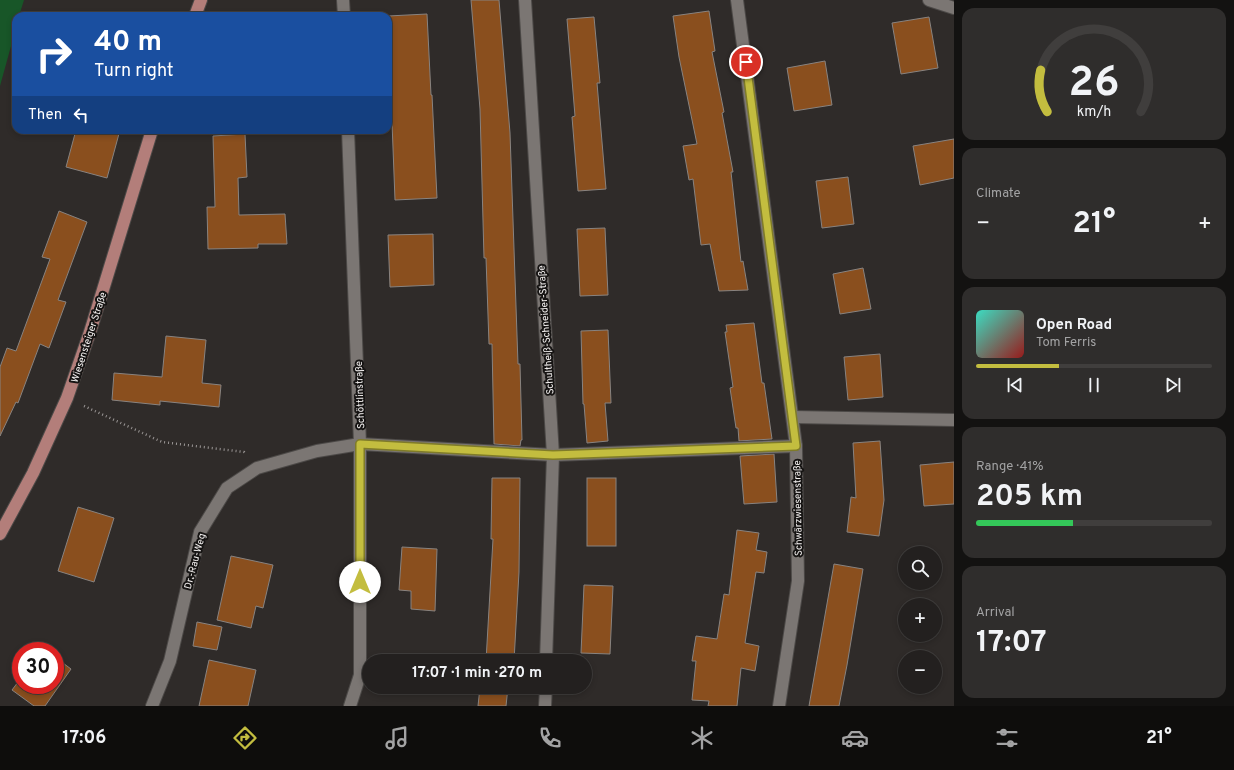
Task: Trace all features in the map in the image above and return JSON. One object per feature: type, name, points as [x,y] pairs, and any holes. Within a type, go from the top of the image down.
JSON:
[{"type":"main road","points":[[196,12],[201,0]]},
{"type":"main road","name":"Wiesensteiger Straße","points":[[0,534],[33,473],[67,398],[90,332],[151,134]]},
{"type":"street","points":[[343,0],[344,12]]},
{"type":"street","name":"Schultheiß-Schneider-Straße","points":[[525,0],[553,455],[546,654]]},
{"type":"street","name":"Schwärzwiesenstraße","points":[[738,0],[796,446],[798,581],[779,706]]},
{"type":"street","points":[[929,0],[954,8]]},
{"type":"street","name":"Schöttlinstraße","points":[[348,134],[360,444],[360,675],[350,706]]},
{"type":"street","points":[[793,417],[954,420]]},
{"type":"street","name":"Dr.-Rau-Weg","points":[[152,706],[170,661],[200,532],[227,488],[257,468],[317,451],[360,444],[553,455],[796,446]]},
{"type":"street","points":[[545,706],[546,694]]},
{"type":"path","points":[[67,398],[162,442],[244,452],[257,468]]},
{"type":"green space","points":[[0,0],[24,0],[20,12],[12,12],[12,42],[0,86]]},
{"type":"building","points":[[471,0],[499,0],[510,133],[518,364],[520,364],[522,440],[520,446],[494,444],[492,344],[489,344],[486,258],[484,258],[480,109]]},
{"type":"building","points":[[709,11],[715,51],[712,52],[724,112],[722,113],[733,172],[731,172],[741,262],[743,261],[748,290],[719,291],[710,244],[701,245],[693,179],[689,180],[683,146],[697,144],[679,57],[673,16]]},
{"type":"building","points":[[427,14],[437,198],[395,200],[392,122],[392,16]]},
{"type":"building","points":[[594,17],[600,83],[597,83],[606,189],[578,191],[572,117],[575,116],[567,19]]},
{"type":"building","points":[[929,17],[938,68],[901,74],[892,23]]},
{"type":"building","points":[[825,61],[832,105],[794,111],[787,68]]},
{"type":"building","points":[[75,134],[119,134],[107,178],[66,167]]},
{"type":"building","points":[[245,134],[247,177],[238,178],[239,215],[285,214],[287,244],[258,244],[258,248],[208,249],[207,207],[215,207],[213,136]]},
{"type":"building","points":[[954,139],[954,178],[920,185],[913,146]]},
{"type":"building","points":[[848,177],[854,224],[822,228],[816,181]]},
{"type":"building","points":[[59,211],[87,222],[58,300],[66,302],[49,348],[40,344],[18,403],[16,402],[0,436],[0,367],[7,348],[16,351],[50,259],[42,257]]},
{"type":"building","points":[[605,228],[608,295],[580,296],[577,229]]},
{"type":"building","points":[[433,234],[434,285],[390,287],[388,235]]},
{"type":"building","points":[[863,268],[871,309],[840,314],[833,274]]},
{"type":"building","points":[[754,323],[762,383],[764,383],[772,439],[739,441],[730,388],[733,387],[725,332],[727,332],[726,325]]},
{"type":"building","points":[[608,330],[611,403],[605,403],[608,441],[587,443],[583,404],[581,331]]},
{"type":"building","points":[[166,336],[206,340],[202,383],[221,385],[219,407],[160,401],[160,405],[112,400],[114,373],[162,377]]},
{"type":"building","points":[[880,354],[883,397],[848,400],[844,357]]},
{"type":"building","points":[[880,441],[884,500],[879,536],[847,532],[851,497],[856,498],[853,443]]},
{"type":"building","points":[[774,454],[777,502],[744,504],[740,456]]},
{"type":"building","points":[[954,462],[954,504],[924,506],[920,465]]},
{"type":"building","points":[[492,478],[520,478],[519,572],[514,654],[486,654],[493,539],[491,539]]},
{"type":"building","points":[[587,478],[616,478],[616,546],[587,546]]},
{"type":"building","points":[[78,507],[114,518],[94,582],[58,571]]},
{"type":"building","points":[[737,530],[759,533],[756,550],[767,552],[764,573],[756,572],[745,643],[759,646],[755,671],[741,668],[737,706],[708,706],[709,701],[692,700],[696,661],[692,661],[696,636],[717,639],[724,594],[729,595]]},
{"type":"building","points":[[402,547],[437,549],[435,611],[411,609],[411,591],[399,590]]},
{"type":"building","points":[[231,556],[273,565],[263,608],[256,606],[251,628],[217,620]]},
{"type":"building","points":[[834,564],[863,569],[847,665],[839,706],[809,706]]},
{"type":"building","points":[[584,585],[613,586],[610,654],[581,653]]},
{"type":"building","points":[[197,622],[222,627],[217,650],[193,646]]},
{"type":"building","points":[[209,660],[256,670],[248,706],[199,706]]},
{"type":"building","points":[[64,664],[71,669],[64,679]]},
{"type":"building","points":[[18,694],[53,694],[45,706],[34,706]]},
{"type":"building","points":[[479,694],[507,694],[506,706],[478,706]]},
{"type":"route","points":[[360,582],[360,444],[553,455],[796,446],[746,62]]}]
